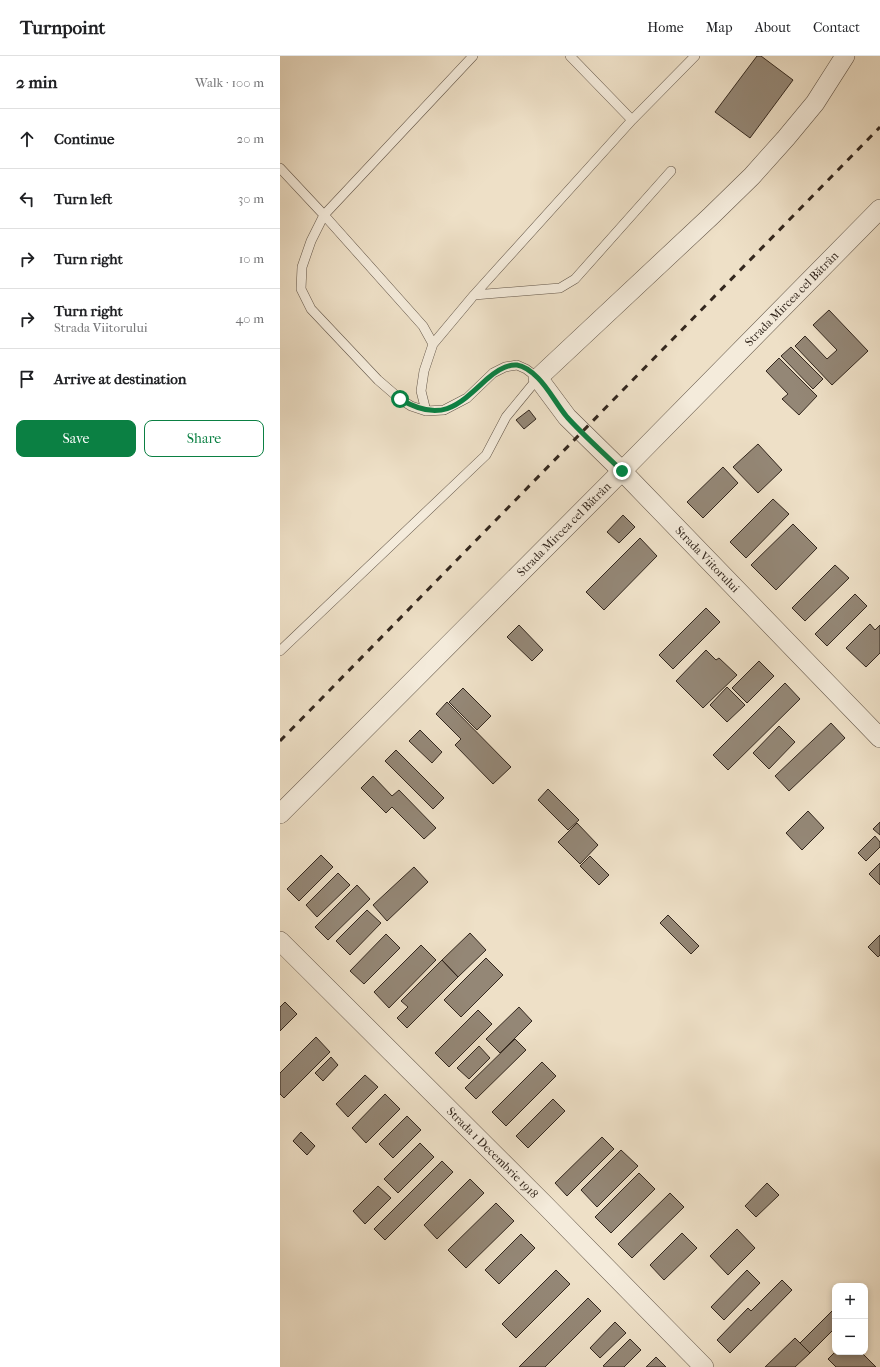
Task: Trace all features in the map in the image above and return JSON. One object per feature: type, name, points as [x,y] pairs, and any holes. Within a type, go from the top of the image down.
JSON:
[{"type":"street","points":[[538,378],[752,176],[786,138],[814,103],[845,56]]},
{"type":"street","name":"Strada Mircea cel Bătrân","points":[[280,814],[622,471],[880,209]]},
{"type":"street","name":"Strada Viitorului","points":[[538,378],[567,417],[622,471],[880,738]]},
{"type":"street","name":"Strada 1 Decembrie 1918","points":[[280,941],[549,1209],[704,1367]]},
{"type":"lane","points":[[280,651],[486,455],[506,417],[538,378],[526,369],[517,365],[505,367],[494,373],[467,398],[444,410],[426,411],[411,406],[400,399],[378,380],[312,309],[301,289],[302,267],[311,241],[324,215],[473,56]]},
{"type":"lane","points":[[570,56],[632,120]]},
{"type":"lane","points":[[426,411],[421,391],[424,371],[433,344],[474,295],[632,120],[695,56]]},
{"type":"lane","points":[[280,168],[423,326],[433,344]]},
{"type":"lane","points":[[474,295],[560,288],[575,279],[671,171]]},
{"type":"building","points":[[757,56],[761,56],[793,80],[750,138],[715,112]]},
{"type":"building","points":[[829,310],[868,351],[832,385],[795,346],[805,336],[827,359],[837,350],[813,325]]},
{"type":"building","points":[[791,347],[823,379],[813,389],[781,356]]},
{"type":"building","points":[[779,358],[817,396],[799,415],[782,399],[788,394],[766,371]]},
{"type":"building","points":[[529,410],[536,419],[524,429],[516,420]]},
{"type":"building","points":[[758,444],[782,470],[758,493],[733,467]]},
{"type":"building","points":[[723,467],[738,483],[703,518],[687,502]]},
{"type":"building","points":[[773,499],[789,514],[746,558],[730,542]]},
{"type":"building","points":[[623,515],[635,527],[619,543],[607,532]]},
{"type":"building","points":[[793,524],[817,548],[776,590],[751,565]]},
{"type":"building","points":[[640,538],[657,556],[604,610],[586,592]]},
{"type":"building","points":[[835,565],[849,578],[805,621],[792,608]]},
{"type":"building","points":[[855,594],[867,606],[827,646],[815,634]]},
{"type":"building","points":[[706,608],[720,622],[673,669],[659,655]]},
{"type":"building","points":[[870,624],[875,630],[880,625],[880,653],[866,667],[846,648]]},
{"type":"building","points":[[519,625],[543,650],[532,661],[507,637]]},
{"type":"building","points":[[706,650],[716,660],[719,658],[737,675],[703,708],[676,681]]},
{"type":"building","points":[[759,661],[774,676],[747,703],[732,688]]},
{"type":"building","points":[[785,683],[800,699],[728,770],[713,755]]},
{"type":"building","points":[[727,687],[745,705],[727,722],[710,705]]},
{"type":"building","points":[[463,688],[491,716],[477,730],[449,702]]},
{"type":"building","points":[[447,702],[511,767],[493,784],[455,745],[461,739],[436,714]]},
{"type":"building","points":[[831,723],[845,738],[789,791],[775,776]]},
{"type":"building","points":[[779,726],[795,742],[769,769],[753,753]]},
{"type":"building","points":[[420,730],[442,752],[432,763],[409,741]]},
{"type":"building","points":[[396,750],[444,798],[433,809],[385,761]]},
{"type":"building","points":[[373,776],[392,796],[399,790],[436,828],[424,839],[392,807],[386,813],[361,788]]},
{"type":"building","points":[[548,789],[579,820],[568,830],[538,800]]},
{"type":"building","points":[[808,811],[824,828],[802,850],[786,833]]},
{"type":"building","points":[[880,822],[880,835],[873,829]]},
{"type":"building","points":[[577,823],[598,845],[580,864],[558,842]]},
{"type":"building","points":[[875,836],[880,842],[880,847],[866,861],[858,853]]},
{"type":"building","points":[[321,855],[333,867],[299,901],[287,889]]},
{"type":"building","points":[[590,856],[609,875],[599,885],[580,866]]},
{"type":"building","points":[[880,863],[880,885],[869,874]]},
{"type":"building","points":[[414,867],[428,882],[387,921],[373,905]]},
{"type":"building","points":[[338,873],[350,885],[317,917],[306,905]]},
{"type":"building","points":[[357,885],[370,899],[328,940],[315,927]]},
{"type":"building","points":[[367,910],[381,923],[350,955],[336,941]]},
{"type":"building","points":[[668,915],[699,946],[691,954],[660,923]]},
{"type":"building","points":[[470,933],[486,950],[458,977],[442,960]]},
{"type":"building","points":[[386,934],[400,948],[364,984],[350,971]]},
{"type":"building","points":[[880,935],[880,955],[878,957],[868,947]]},
{"type":"building","points":[[421,945],[436,960],[389,1008],[374,992]]},
{"type":"building","points":[[486,958],[503,975],[461,1017],[444,1000]]},
{"type":"building","points":[[442,960],[458,977],[407,1028],[397,1018],[408,1007],[401,1001]]},
{"type":"building","points":[[285,1002],[297,1014],[280,1031],[280,1007]]},
{"type":"building","points":[[519,1007],[532,1021],[500,1053],[486,1039]]},
{"type":"building","points":[[478,1010],[492,1024],[449,1067],[435,1053]]},
{"type":"building","points":[[316,1037],[330,1052],[284,1098],[280,1094],[280,1073]]},
{"type":"building","points":[[515,1039],[526,1050],[476,1099],[465,1088]]},
{"type":"building","points":[[479,1046],[490,1058],[469,1079],[457,1068]]},
{"type":"building","points":[[331,1057],[338,1065],[323,1081],[315,1073]]},
{"type":"building","points":[[542,1062],[556,1076],[506,1126],[492,1112]]},
{"type":"building","points":[[365,1075],[378,1087],[348,1117],[336,1104]]},
{"type":"building","points":[[385,1094],[400,1109],[366,1143],[352,1128]]},
{"type":"building","points":[[553,1099],[565,1111],[528,1148],[516,1136]]},
{"type":"building","points":[[407,1116],[421,1130],[393,1158],[379,1144]]},
{"type":"building","points":[[301,1132],[315,1146],[307,1155],[293,1141]]},
{"type":"building","points":[[602,1137],[614,1149],[567,1196],[555,1183]]},
{"type":"building","points":[[420,1143],[434,1157],[398,1193],[384,1179]]},
{"type":"building","points":[[621,1150],[638,1166],[597,1207],[581,1190]]},
{"type":"building","points":[[442,1161],[453,1172],[385,1240],[374,1229]]},
{"type":"building","points":[[639,1173],[655,1189],[611,1233],[595,1217]]},
{"type":"building","points":[[470,1179],[484,1193],[437,1239],[424,1225]]},
{"type":"building","points":[[767,1183],[779,1195],[756,1217],[745,1206]]},
{"type":"building","points":[[378,1186],[391,1198],[365,1224],[353,1211]]},
{"type":"building","points":[[670,1193],[684,1207],[632,1258],[618,1244]]},
{"type":"building","points":[[496,1203],[514,1221],[466,1268],[448,1250]]},
{"type":"building","points":[[737,1229],[755,1248],[728,1275],[710,1256]]},
{"type":"building","points":[[682,1233],[697,1248],[664,1280],[650,1265]]},
{"type":"building","points":[[521,1234],[535,1248],[499,1284],[485,1270]]},
{"type":"building","points":[[556,1270],[570,1284],[516,1338],[502,1324]]},
{"type":"building","points":[[747,1270],[760,1283],[724,1320],[711,1307]]},
{"type":"building","points":[[782,1280],[792,1290],[730,1353],[717,1340],[748,1308],[751,1311]]},
{"type":"building","points":[[588,1298],[601,1311],[545,1367],[519,1367]]},
{"type":"building","points":[[832,1311],[832,1331],[810,1353],[800,1343]]},
{"type":"building","points":[[615,1322],[626,1333],[600,1358],[590,1348]]},
{"type":"building","points":[[795,1338],[810,1353],[795,1367],[765,1367]]},
{"type":"building","points":[[630,1339],[641,1350],[624,1367],[603,1366]]},
{"type":"building","points":[[832,1355],[864,1355],[876,1367],[836,1367],[828,1359]]},
{"type":"building","points":[[656,1357],[666,1367],[646,1367]]},
{"type":"railway","points":[[280,741],[880,127]]},
{"type":"route","points":[[400,399],[411,406],[426,411],[444,410],[467,398],[494,373],[505,367],[517,365],[526,369],[538,378],[567,417],[622,471]]}]
